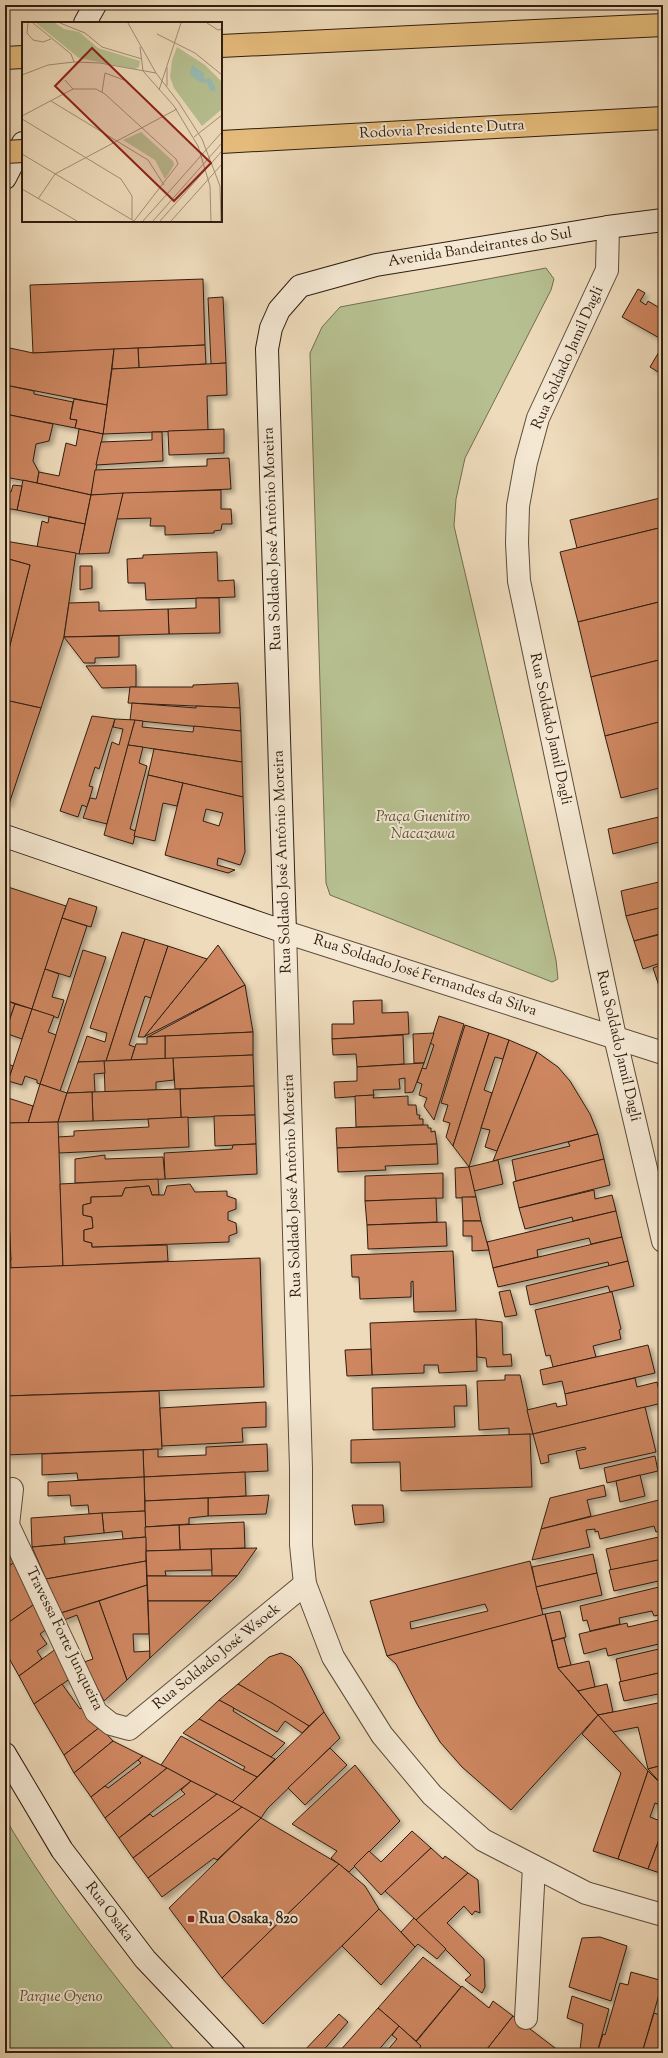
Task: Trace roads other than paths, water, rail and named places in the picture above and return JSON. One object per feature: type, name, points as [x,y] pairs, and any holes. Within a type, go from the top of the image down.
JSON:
[{"type":"highway","points":[[222,46],[663,24]]},
{"type":"highway","points":[[5,58],[22,57]]},
{"type":"highway","name":"Rodovia Presidente Dutra","points":[[222,142],[663,118]]},
{"type":"highway","points":[[5,152],[22,151]]},
{"type":"street","points":[[86,22],[95,5]]},
{"type":"street","points":[[5,178],[22,145]]},
{"type":"street","name":"Avenida Bandeirantes do Sul","points":[[300,286],[376,265],[608,227],[663,220]]},
{"type":"street","name":"Rua Soldado Jamil Dagli","points":[[608,227],[607,270],[538,418],[526,462],[518,506],[517,543],[519,581],[615,1037],[663,1241]]},
{"type":"street","name":"Rua Soldado José Antônio Moreira","points":[[300,286],[279,310],[271,328],[267,349],[301,1468],[301,1545],[305,1584],[333,1658],[382,1735],[432,1795],[483,1840],[534,1867],[586,1893],[663,1915]]},
{"type":"street","name":"Rua Soldado José Fernandes da Silva","points":[[5,836],[285,932],[663,1053]]},
{"type":"street","name":"Travessa Forte Junqueira","points":[[12,1489],[8,1525],[96,1712],[111,1724],[129,1729]]},
{"type":"street","name":"Rua Soldado José Wsoek","points":[[129,1729],[305,1584]]},
{"type":"street","name":"Rua Osaka","points":[[5,1754],[62,1850],[144,1959],[234,2053]]},
{"type":"street","points":[[526,2018],[534,1867]]},
{"type":"place","name":"Rua Osaka, 820","points":[[191,1919]]},
{"type":"park label","name":"Praça Guenitiro Nacazawa","points":[[423,826]]},
{"type":"park label","name":"Parque Oyeno","points":[[61,1997]]}]
